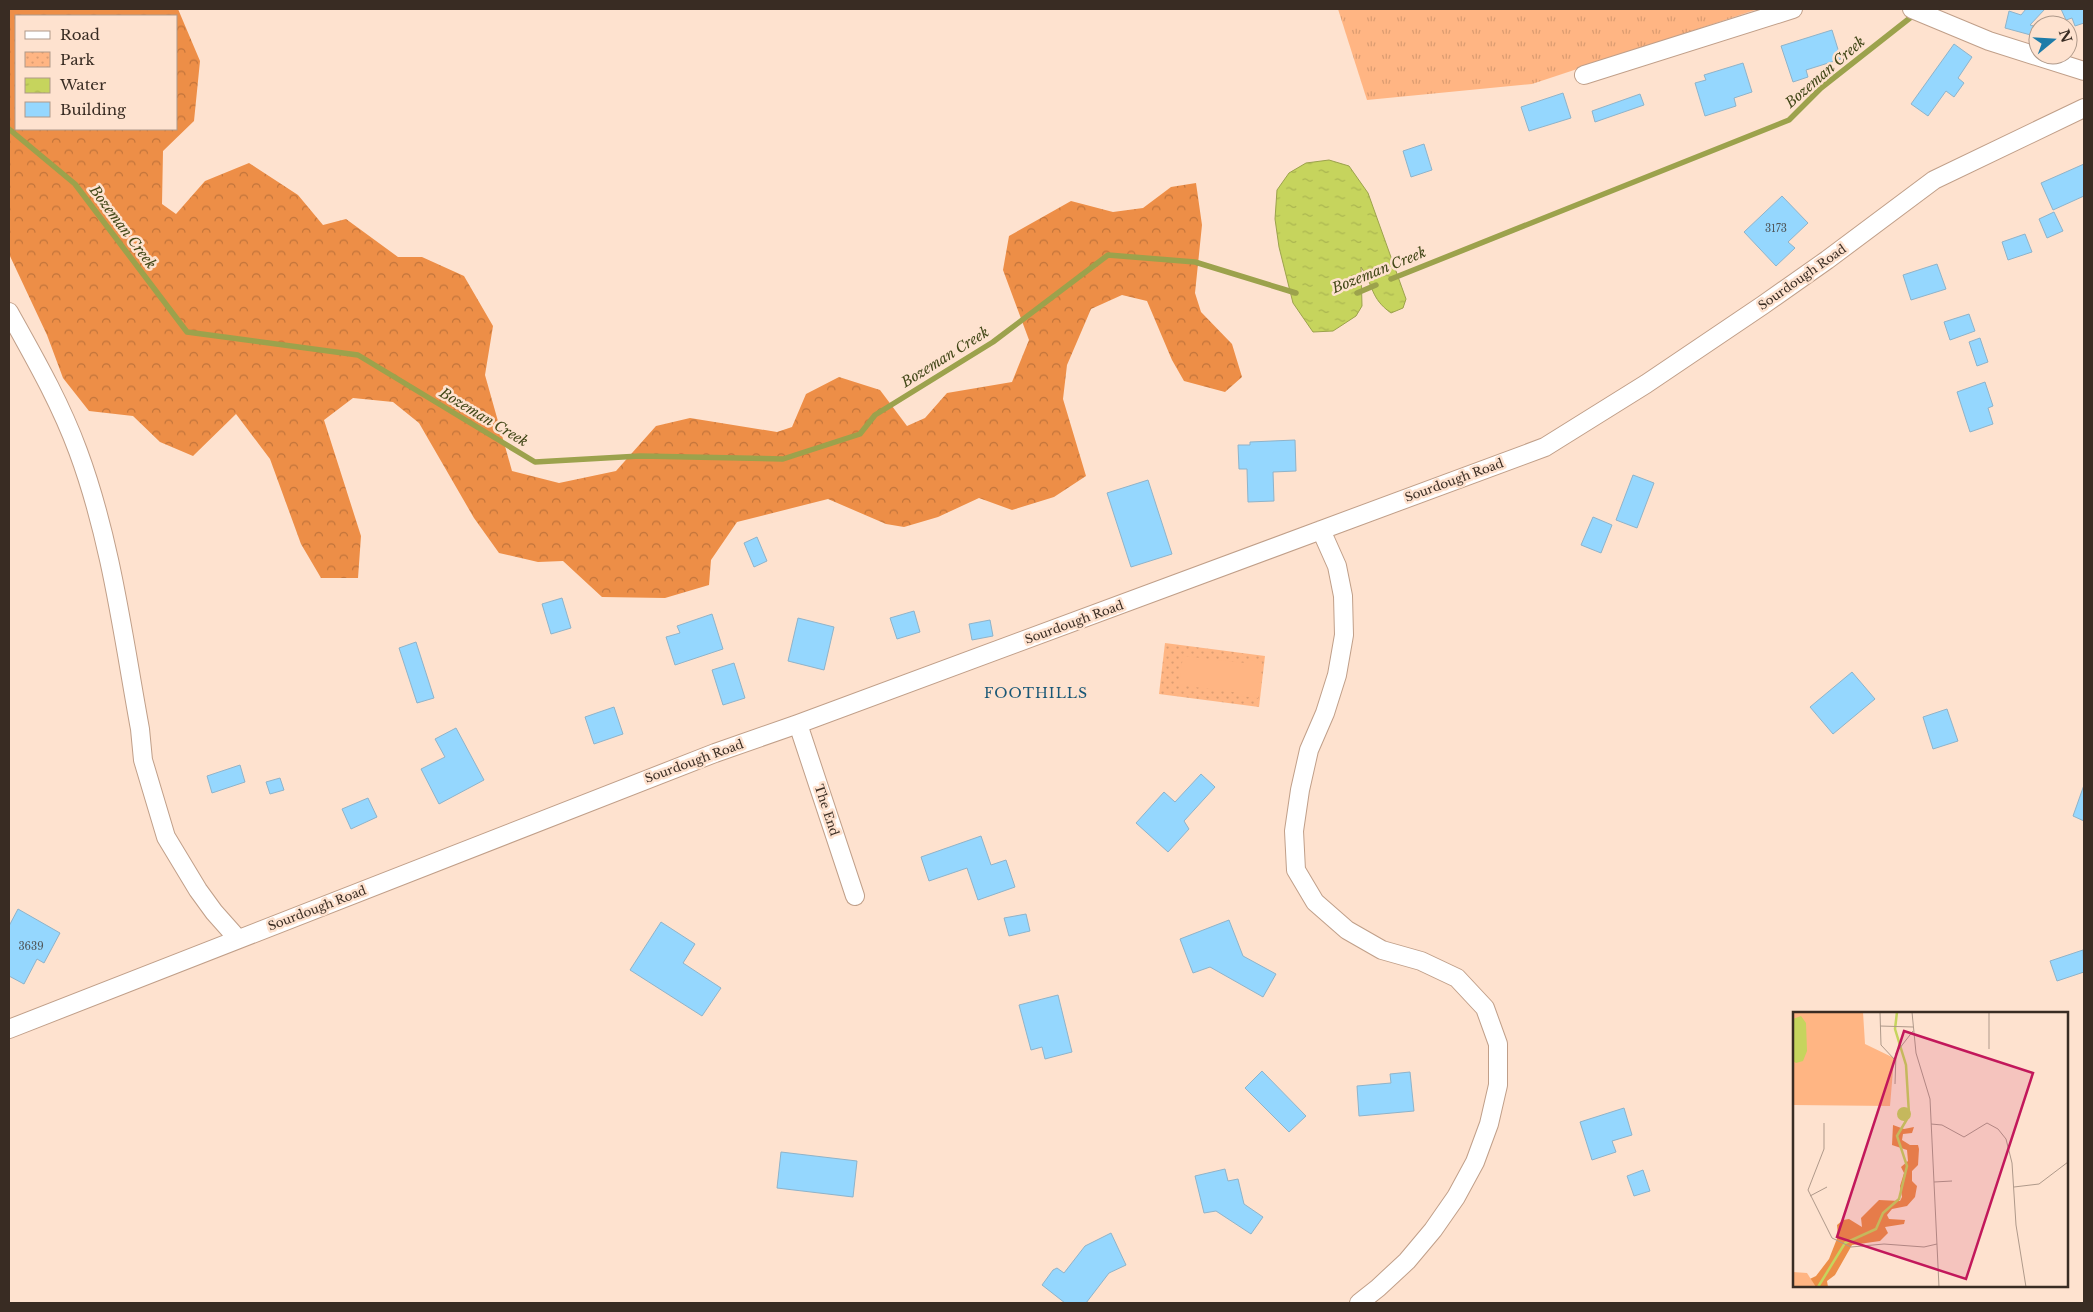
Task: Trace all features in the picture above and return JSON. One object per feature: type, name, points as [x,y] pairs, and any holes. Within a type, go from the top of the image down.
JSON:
[{"type":"street","points":[[1584,75],[1794,9]]},
{"type":"street","points":[[1919,12],[1989,41],[2084,71]]},
{"type":"street","name":"Sourdough Road","points":[[9,1029],[637,782],[1544,447],[1646,384],[1763,305],[1934,180],[2084,108]]},
{"type":"street","points":[[9,312],[53,392],[67,422],[79,452],[98,513],[138,719],[143,760],[166,837],[198,890],[214,912],[238,939]]},
{"type":"street","points":[[1321,530],[1337,566],[1343,596],[1344,635],[1337,675],[1325,713],[1309,750],[1300,790],[1294,831],[1296,870],[1315,902],[1347,930],[1382,950],[1421,961],[1457,978],[1485,1008],[1498,1044],[1498,1085],[1489,1124],[1471,1169],[1456,1197],[1433,1230],[1407,1261],[1359,1303]]},
{"type":"street","name":"The End","points":[[798,724],[856,896]]},
{"type":"green space","points":[[9,9],[178,9],[200,61],[194,121],[163,151],[162,204],[176,214],[205,181],[249,163],[298,195],[323,225],[346,219],[398,257],[422,257],[464,276],[493,326],[485,375],[512,471],[559,483],[616,471],[656,426],[690,418],[777,432],[792,427],[806,394],[839,377],[880,390],[907,426],[925,418],[947,393],[1012,382],[1029,340],[1003,270],[1009,236],[1071,201],[1113,212],[1143,208],[1171,187],[1196,183],[1202,225],[1195,293],[1201,312],[1232,344],[1242,377],[1225,392],[1184,381],[1172,360],[1147,301],[1122,295],[1091,309],[1067,365],[1063,399],[1086,476],[1054,497],[1012,510],[979,498],[938,517],[904,527],[886,524],[828,499],[737,522],[711,560],[709,585],[665,598],[602,597],[563,561],[538,562],[499,553],[474,518],[419,423],[393,402],[353,398],[324,420],[361,536],[358,578],[321,578],[301,544],[270,459],[236,414],[193,456],[160,442],[133,416],[89,411],[63,378],[47,335],[9,254]]},
{"type":"green space","points":[[1338,9],[1758,9],[1532,84],[1367,100]]},
{"type":"green space","points":[[1165,643],[1265,656],[1259,707],[1159,694]]},
{"type":"green space","points":[[1183,656],[1245,663],[1246,660],[1262,662],[1258,698],[1241,696],[1241,693],[1179,685]]},
{"type":"water","points":[[1329,160],[1349,166],[1368,193],[1406,299],[1403,308],[1391,313],[1379,302],[1361,267],[1362,306],[1356,316],[1333,331],[1313,332],[1293,303],[1279,247],[1275,219],[1277,190],[1289,173],[1306,163]]},
{"type":"building","points":[[2026,9],[2045,9],[2039,15],[2028,15],[2028,34],[2005,28],[2009,11],[2021,15]]},
{"type":"building","points":[[2061,9],[2084,9],[2084,23],[2078,25],[2078,15],[2064,15]]},
{"type":"building","points":[[1832,30],[1841,59],[1806,70],[1808,77],[1793,82],[1781,46]]},
{"type":"building","points":[[1954,44],[1972,57],[1958,78],[1964,83],[1954,97],[1946,91],[1928,116],[1911,104]]},
{"type":"building","points":[[1743,63],[1752,92],[1734,98],[1736,106],[1705,116],[1695,83],[1706,80],[1704,75]]},
{"type":"building","points":[[1563,93],[1571,118],[1529,131],[1521,107]]},
{"type":"building","points":[[1640,94],[1644,105],[1595,122],[1592,111]]},
{"type":"building","points":[[1424,144],[1432,170],[1411,177],[1403,151]]},
{"type":"building","points":[[2084,164],[2084,196],[2053,210],[2041,183]]},
{"type":"building","points":[[1782,196],[1808,223],[1788,242],[1795,248],[1776,266],[1744,232]]},
{"type":"building","points":[[2054,212],[2063,231],[2047,238],[2039,219]]},
{"type":"building","points":[[2025,234],[2032,252],[2008,260],[2002,242]]},
{"type":"building","points":[[1937,264],[1946,289],[1911,300],[1903,275]]},
{"type":"building","points":[[1969,314],[1975,331],[1950,340],[1944,322]]},
{"type":"building","points":[[1980,338],[1988,362],[1977,366],[1969,342]]},
{"type":"building","points":[[1985,382],[1993,406],[1988,408],[1993,424],[1970,432],[1957,392]]},
{"type":"building","points":[[1295,440],[1296,471],[1273,472],[1274,501],[1248,502],[1247,469],[1239,469],[1238,445],[1250,445],[1250,442]]},
{"type":"building","points":[[1633,475],[1654,483],[1637,528],[1616,520]]},
{"type":"building","points":[[1148,480],[1172,554],[1131,567],[1107,493]]},
{"type":"building","points":[[1593,517],[1612,525],[1601,553],[1581,545]]},
{"type":"building","points":[[757,537],[767,561],[754,567],[744,543]]},
{"type":"building","points":[[562,598],[571,628],[551,634],[542,604]]},
{"type":"building","points":[[914,611],[920,632],[897,639],[890,618]]},
{"type":"building","points":[[712,614],[723,649],[675,665],[666,637],[680,633],[677,626]]},
{"type":"building","points":[[798,618],[834,627],[824,670],[788,661]]},
{"type":"building","points":[[990,620],[993,636],[972,640],[969,624]]},
{"type":"building","points":[[416,642],[434,698],[417,703],[399,648]]},
{"type":"building","points":[[734,663],[745,698],[723,705],[712,670]]},
{"type":"building","points":[[1852,672],[1875,699],[1833,734],[1810,707]]},
{"type":"building","points":[[614,707],[623,734],[594,744],[585,717]]},
{"type":"building","points":[[1947,709],[1958,741],[1933,749],[1923,717]]},
{"type":"building","points":[[456,728],[484,780],[439,804],[421,769],[445,757],[435,739]]},
{"type":"building","points":[[240,765],[245,782],[212,793],[207,776]]},
{"type":"building","points":[[1201,774],[1215,787],[1184,821],[1189,829],[1168,852],[1136,823],[1164,792],[1175,802]]},
{"type":"building","points":[[280,778],[284,790],[270,794],[266,782]]},
{"type":"building","points":[[2084,785],[2084,821],[2073,816]]},
{"type":"building","points":[[368,798],[377,817],[351,829],[342,809]]},
{"type":"building","points":[[981,836],[991,865],[1006,860],[1015,887],[978,900],[967,868],[929,881],[921,857]]},
{"type":"building","points":[[18,909],[60,933],[44,963],[37,959],[24,984],[9,976],[9,926]]},
{"type":"building","points":[[1026,914],[1030,931],[1009,936],[1004,918]]},
{"type":"building","points":[[1229,920],[1243,956],[1276,974],[1263,997],[1210,967],[1193,973],[1180,939]]},
{"type":"building","points":[[661,922],[695,944],[683,963],[721,988],[702,1016],[630,970]]},
{"type":"building","points":[[2083,950],[2084,972],[2057,981],[2050,961]]},
{"type":"building","points":[[1058,995],[1072,1052],[1045,1059],[1042,1047],[1031,1050],[1019,1005]]},
{"type":"building","points":[[1262,1071],[1306,1116],[1289,1132],[1245,1088]]},
{"type":"building","points":[[1410,1072],[1414,1111],[1359,1116],[1357,1086],[1391,1083],[1390,1074]]},
{"type":"building","points":[[1624,1108],[1632,1135],[1612,1141],[1616,1152],[1592,1160],[1580,1122]]},
{"type":"building","points":[[781,1152],[857,1161],[853,1197],[777,1188]]},
{"type":"building","points":[[1225,1169],[1228,1181],[1238,1179],[1244,1204],[1263,1217],[1251,1234],[1216,1211],[1204,1213],[1195,1176]]},
{"type":"building","points":[[1643,1170],[1650,1191],[1634,1196],[1627,1176]]},
{"type":"building","points":[[1111,1233],[1126,1265],[1109,1273],[1086,1303],[1065,1303],[1042,1285],[1053,1270],[1057,1268],[1064,1273],[1085,1246]]},
{"type":"waterway","name":"Bozeman Creek","points":[[1391,279],[1789,120],[1821,88],[1915,14]]},
{"type":"waterway","name":"Bozeman Creek","points":[[9,129],[75,184],[187,332],[358,355],[535,462],[640,456],[783,459],[860,434],[875,415],[993,342],[1108,255],[1195,262],[1296,293]]},
{"type":"waterway","name":"Bozeman Creek","points":[[1357,293],[1376,285]]},
{"type":"district","name":"FOOTHILLS","points":[[1036,693]]}]
